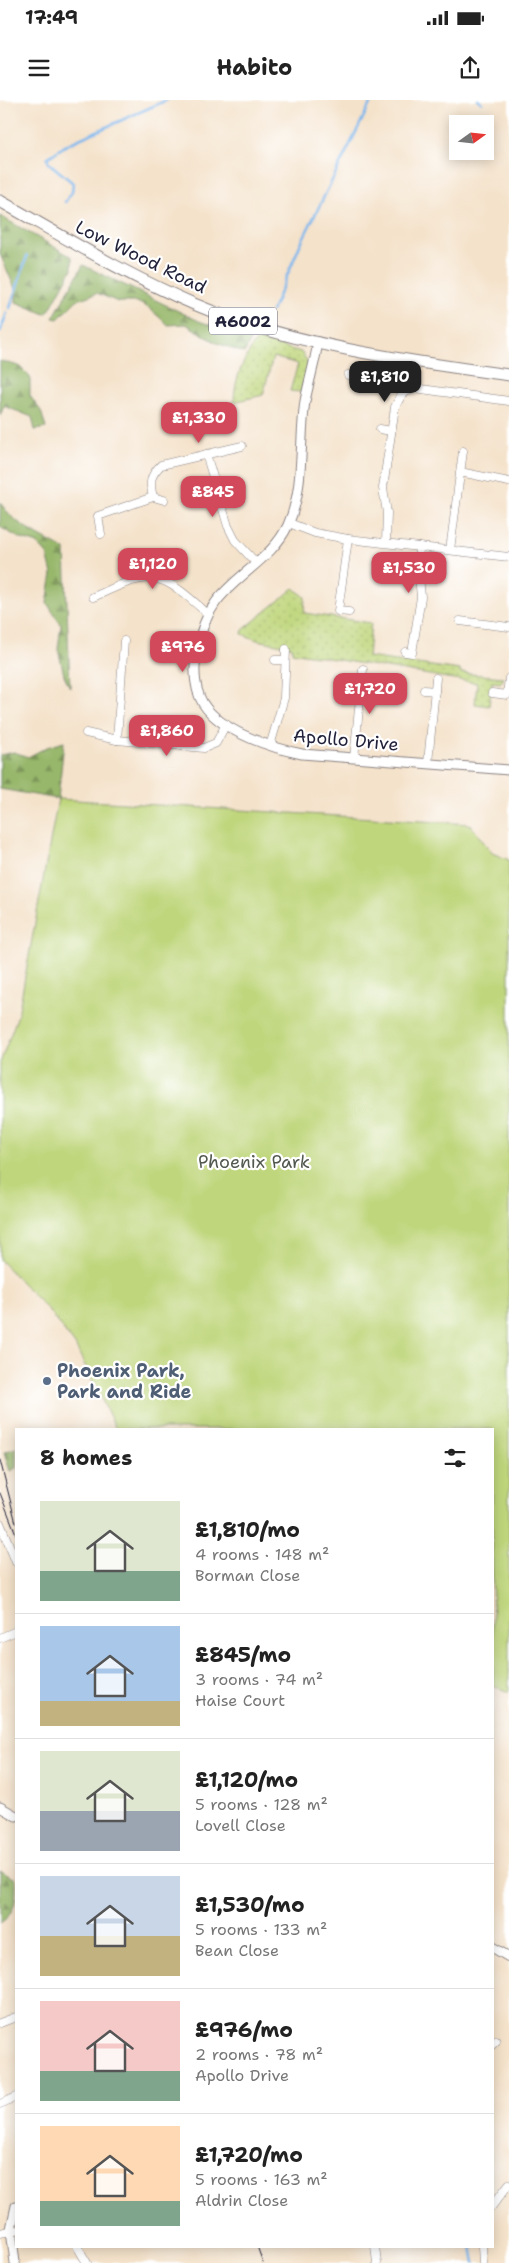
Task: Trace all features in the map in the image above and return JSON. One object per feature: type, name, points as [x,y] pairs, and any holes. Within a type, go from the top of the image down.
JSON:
[{"type":"main road","name":"Low Wood Road","points":[[0,201],[120,269],[196,305],[272,330],[318,342],[435,365],[509,375]]},
{"type":"street","name":"Apollo Drive","points":[[318,342],[305,402],[294,509],[279,540],[256,564],[223,593],[208,614],[200,632],[195,672],[199,692],[207,709],[226,724],[270,746],[302,754],[509,770]]},
{"type":"street","points":[[348,375],[392,380],[402,394]]},
{"type":"street","points":[[386,542],[387,513],[383,488],[396,407],[402,394],[414,388],[509,401]]},
{"type":"street","points":[[380,429],[392,431]]},
{"type":"street","points":[[153,497],[149,483],[153,473],[161,465],[242,446]]},
{"type":"street","points":[[450,550],[463,450]]},
{"type":"street","points":[[206,454],[228,526],[236,540],[256,564]]},
{"type":"street","points":[[460,472],[509,482]]},
{"type":"street","points":[[102,534],[98,516],[153,497],[164,500]]},
{"type":"street","points":[[288,523],[315,533],[348,539],[509,557]]},
{"type":"street","points":[[348,539],[338,611],[349,612]]},
{"type":"street","points":[[404,652],[412,653],[421,597],[419,547]]},
{"type":"street","points":[[93,597],[133,580],[157,578],[174,587],[208,614]]},
{"type":"street","points":[[460,621],[509,627]]},
{"type":"street","points":[[117,740],[124,641]]},
{"type":"street","points":[[270,746],[281,713],[286,650]]},
{"type":"street","points":[[275,660],[286,660]]},
{"type":"street","points":[[354,758],[363,669]]},
{"type":"street","points":[[428,763],[436,678]]},
{"type":"street","points":[[492,693],[507,695],[509,678]]},
{"type":"street","points":[[353,679],[362,680]]},
{"type":"street","points":[[424,690],[435,691]]},
{"type":"street","points":[[86,733],[117,740],[204,748],[216,743],[226,724]]},
{"type":"street","points":[[0,1523],[15,1560]]},
{"type":"street","points":[[0,1638],[15,1631]]},
{"type":"street","points":[[0,1807],[15,1815]]},
{"type":"street","points":[[494,1948],[509,1957]]},
{"type":"street","points":[[1,2021],[15,2016]]},
{"type":"street","points":[[0,2104],[15,2098]]},
{"type":"street","points":[[494,2204],[508,2186]]},
{"type":"street","points":[[0,2233],[14,2230],[15,2263]]},
{"type":"street","points":[[78,2248],[87,2263]]},
{"type":"street","points":[[375,2248],[377,2263]]},
{"type":"street","points":[[482,2248],[482,2263]]},
{"type":"green space","points":[[0,216],[72,257],[72,269],[49,311],[45,314],[16,302],[16,291],[0,254]]},
{"type":"green space","points":[[83,265],[199,321],[251,340],[244,353],[217,343],[186,324],[168,325],[149,308],[137,302],[118,302],[97,293],[77,300],[58,319],[53,318]]},
{"type":"green space","points":[[257,339],[301,352],[308,362],[301,392],[290,391],[298,364],[273,357],[263,395],[234,402],[234,393],[241,369]]},
{"type":"green space","points":[[0,361],[19,366],[30,377],[30,396],[41,411],[46,428],[35,430],[32,417],[4,406],[0,416]]},
{"type":"green space","points":[[0,502],[13,518],[21,524],[65,550],[70,688],[64,675],[58,649],[61,625],[47,603],[52,574],[47,554],[38,544],[19,538],[0,527]]},
{"type":"green space","points":[[294,588],[305,597],[304,613],[371,623],[368,657],[460,670],[460,673],[503,677],[503,680],[500,683],[492,682],[489,706],[475,704],[477,683],[292,652],[292,647],[257,640],[242,634],[243,630]]},
{"type":"green space","points":[[64,742],[58,799],[0,789],[0,755],[14,752],[28,757],[47,747]]},
{"type":"green space","name":"Phoenix Park","points":[[58,799],[470,824],[492,853],[509,860],[509,1692],[494,1686],[494,1428],[116,1428],[75,1345],[50,1312],[0,1260],[0,1063],[18,1015]]},
{"type":"green space","points":[[15,1448],[15,1468],[10,1471],[4,1452]]},
{"type":"green space","points":[[0,1871],[15,1878],[15,1898],[10,1914],[0,1923]]},
{"type":"waterway","points":[[65,202],[72,192],[73,183],[49,163],[47,158],[68,144],[167,100]]},
{"type":"waterway","points":[[272,311],[300,245],[372,100]]},
{"type":"waterway","points":[[478,100],[482,103]]},
{"type":"waterway","points":[[10,308],[27,256]]},
{"type":"waterway","points":[[0,332],[7,313]]},
{"type":"waterway","points":[[472,2248],[475,2263]]},
{"type":"tram line","points":[[0,1460],[15,1519]]},
{"type":"tram line","points":[[0,1493],[15,1531]]},
{"type":"tram line","points":[[258,2248],[263,2263]]},
{"type":"place","name":"Phoenix Park, Park and Ride","points":[[47,1381]]}]
